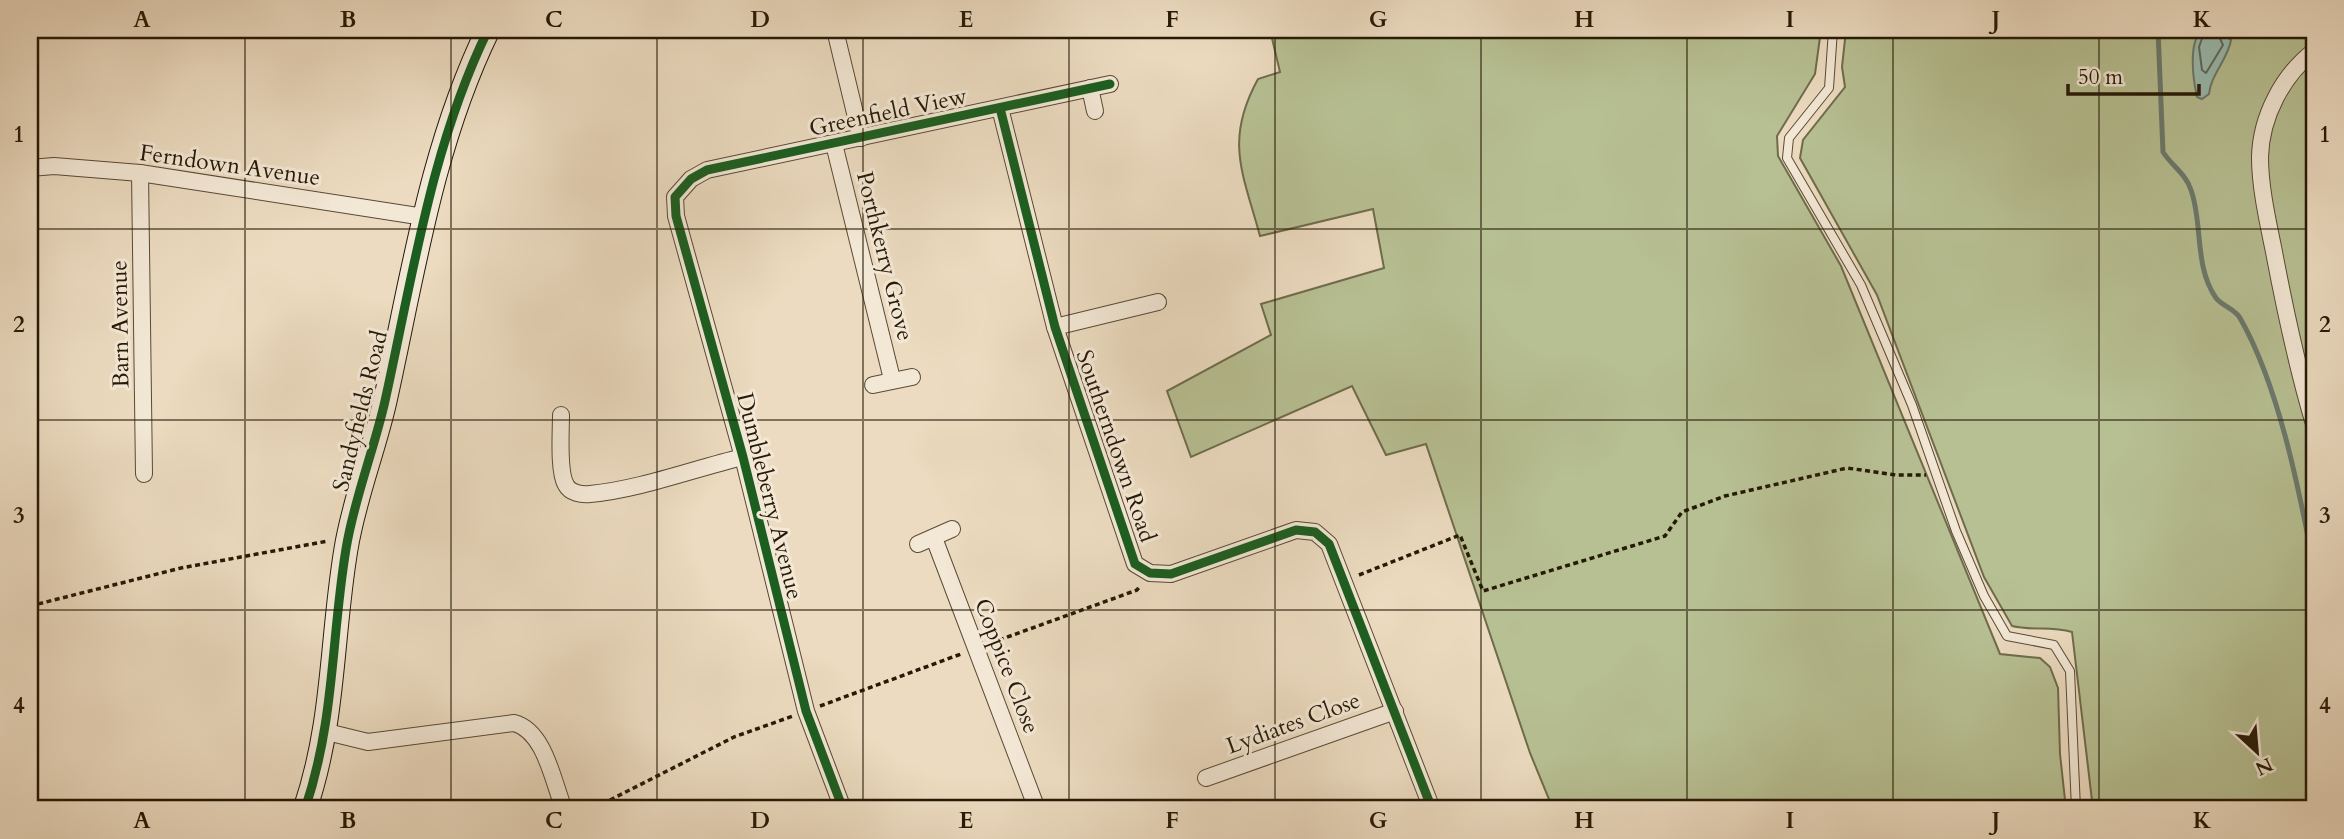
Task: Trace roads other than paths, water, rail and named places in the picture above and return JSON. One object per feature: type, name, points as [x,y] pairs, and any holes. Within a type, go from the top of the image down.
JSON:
[{"type":"street","name":"Sandyfields Road","points":[[305,809],[327,732],[346,548],[384,405],[424,217],[446,130],[488,30]]},
{"type":"street","points":[[835,30],[861,138]]},
{"type":"street","points":[[2314,51],[2297,64],[2270,106],[2260,156],[2268,225],[2314,424]]},
{"type":"street","name":"Greenfield View","points":[[680,188],[707,170],[1110,84]]},
{"type":"street","points":[[1090,89],[1096,111]]},
{"type":"street","name":"Southerndown Road","points":[[999,108],[1055,327],[1135,564],[1150,573],[1171,575],[1296,530],[1315,532],[1329,544],[1432,809]]},
{"type":"street","name":"Porthkerry Grove","points":[[834,144],[892,379]]},
{"type":"street","name":"Ferndown Avenue","points":[[30,168],[54,166],[140,173],[424,217]]},
{"type":"street","name":"Barn Avenue","points":[[140,173],[144,474]]},
{"type":"street","name":"Dumbleberry Avenue","points":[[680,188],[675,197],[676,216],[743,457],[806,712],[843,809]]},
{"type":"street","points":[[1055,327],[1158,302]]},
{"type":"street","points":[[873,385],[912,377]]},
{"type":"street","points":[[561,415],[563,475],[566,485],[573,492],[587,494],[617,489],[743,457]]},
{"type":"street","points":[[918,544],[952,529]]},
{"type":"street","name":"Coppice Close","points":[[934,538],[1037,809]]},
{"type":"street","name":"Lydiates Close","points":[[1206,778],[1395,711]]},
{"type":"street","points":[[327,732],[368,742],[514,723],[525,726],[535,736],[564,809]]},
{"type":"lane","points":[[1833,30],[1829,88],[1790,138],[1787,158],[1861,285],[1912,405],[1936,475],[1984,596],[2007,636],[2054,645],[2070,671],[2076,809]]},
{"type":"water","points":[[2202,30],[2217,30],[2231,40],[2209,94],[2202,99],[2197,97],[2193,52]]},
{"type":"waterway","points":[[2158,30],[2163,152],[2186,179],[2191,190],[2204,273],[2209,286],[2216,298],[2240,318],[2266,375],[2286,439],[2314,567]]},
{"type":"waterway","points":[[2290,809],[2314,799]]}]
